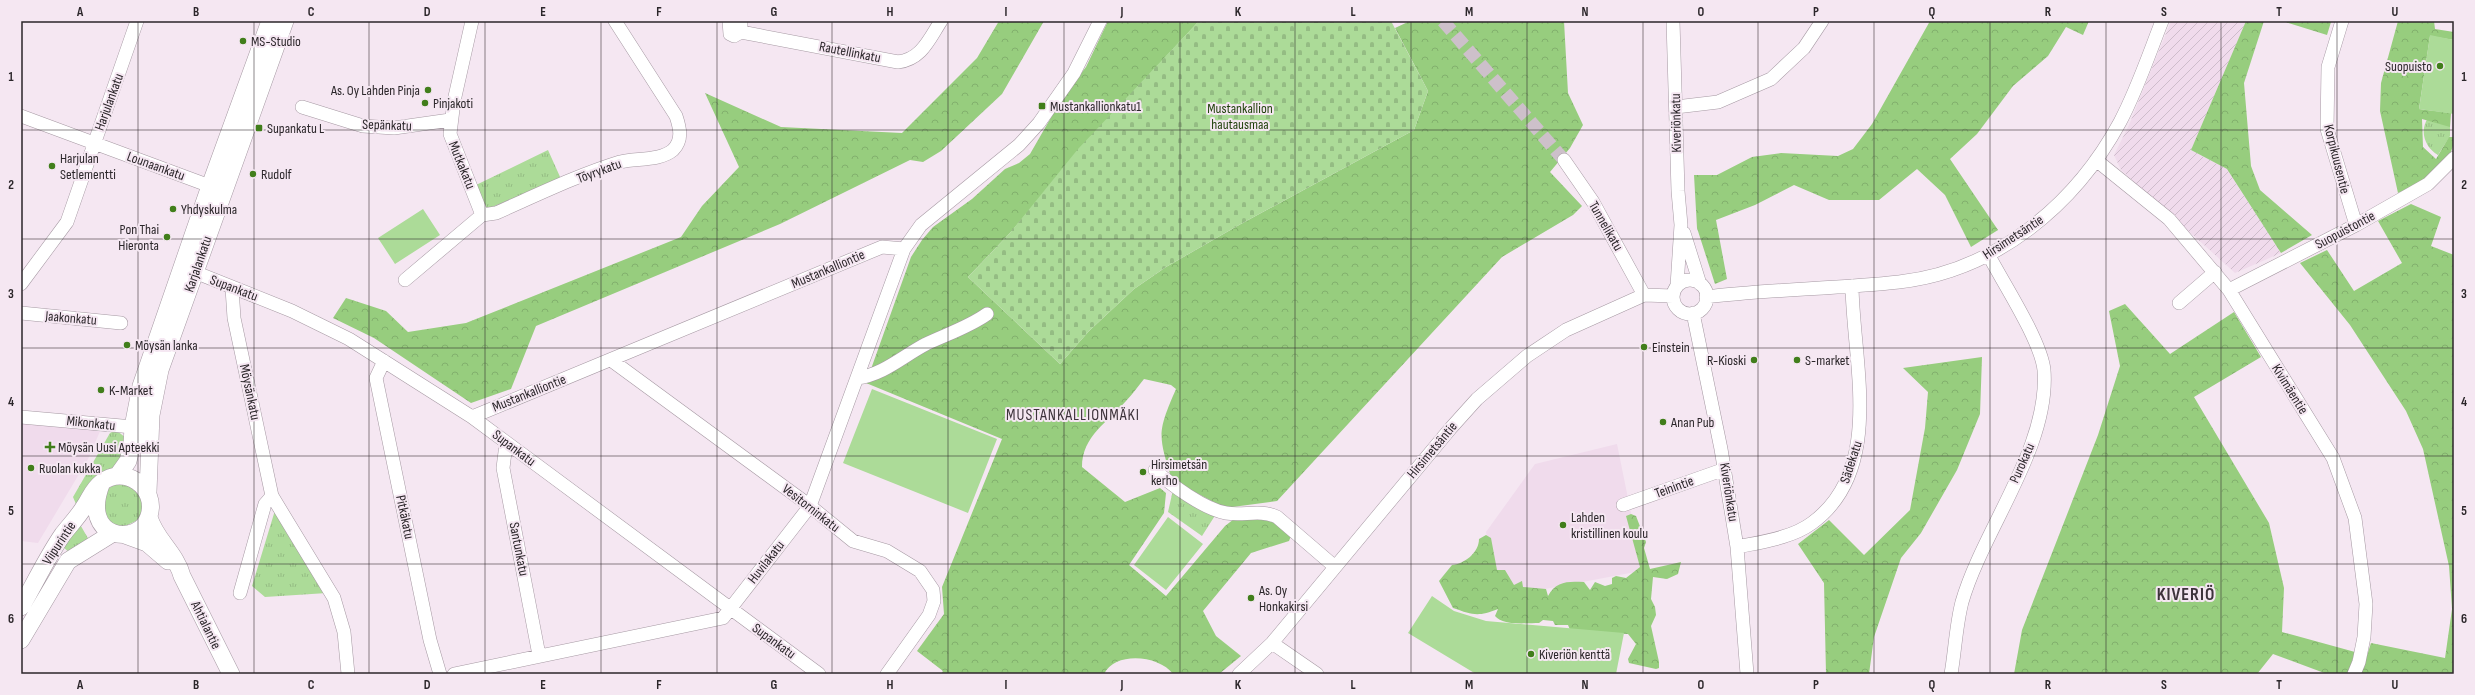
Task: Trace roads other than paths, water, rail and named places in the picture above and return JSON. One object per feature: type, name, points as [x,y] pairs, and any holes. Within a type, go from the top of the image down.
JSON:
[{"type":"main road","name":"Karjalankatu","points":[[118,475],[128,461],[132,445],[133,427],[141,386],[188,270],[217,188],[270,21]]},
{"type":"main road","name":"Karjalankatu","points":[[217,188],[285,21]]},
{"type":"main road","name":"Karjalankatu","points":[[148,492],[148,450],[154,397],[188,270]]},
{"type":"main road","points":[[118,475],[137,481],[148,492],[150,504],[149,516],[140,528],[119,534],[104,528],[95,510],[96,498],[102,482],[118,475]]},
{"type":"main road","name":"Viipurintie","points":[[21,607],[64,533],[85,506],[92,492],[102,482]]},
{"type":"main road","name":"Ahtialantie","points":[[149,516],[152,527],[173,554],[182,576],[231,674]]},
{"type":"main road","name":"Viipurintie","points":[[21,640],[68,561],[119,534]]},
{"type":"main road","name":"Ahtialantie","points":[[119,534],[147,543],[165,557],[182,576]]},
{"type":"street","name":"Harjulankatu","points":[[21,284],[67,222],[137,21]]},
{"type":"street","name":"Mutkakatu","points":[[472,21],[450,120],[450,134],[453,147],[482,215]]},
{"type":"street","name":"Töyrykatu","points":[[405,280],[482,215],[496,213],[602,168],[624,161],[661,156],[676,146],[680,130],[676,116],[615,21]]},
{"type":"street","name":"Rautellinkatu","points":[[729,21],[730,34],[738,35],[741,27],[898,62],[914,59],[928,42],[941,21]]},
{"type":"street","points":[[904,249],[921,225],[1019,145],[1039,123],[1074,73],[1100,21]]},
{"type":"street","name":"Kiveriönkatu","points":[[1673,21],[1678,191],[1681,225],[1675,291]]},
{"type":"street","points":[[1676,107],[1718,102],[1771,79],[1804,48],[1822,21]]},
{"type":"street","name":"Hirsimetsäntie","points":[[1706,297],[1752,291],[1900,282],[1926,277],[1989,256],[2041,221],[2082,180],[2121,120],[2162,21]]},
{"type":"street","name":"Korpikuusentie","points":[[2342,21],[2328,67],[2327,129],[2356,225]]},
{"type":"street","name":"Sepänkatu","points":[[302,107],[363,126],[394,128],[450,120]]},
{"type":"street","name":"Lounaankatu","points":[[21,116],[217,188]]},
{"type":"street","name":"Suopuistontie","points":[[2229,290],[2356,225],[2428,184],[2454,158]]},
{"type":"street","name":"Tunnelikatu","points":[[1564,160],[1593,202],[1644,295]]},
{"type":"street","name":"Kivimäentie","points":[[2096,160],[2170,219],[2215,272],[2229,290],[2333,458],[2355,518],[2366,604],[2364,637],[2359,662],[2354,674]]},
{"type":"street","name":"Kiveriönkatu","points":[[1681,225],[1700,284]]},
{"type":"street","name":"Mustankalliontie","points":[[472,417],[882,247],[904,249]]},
{"type":"street","name":"Huvilakatu","points":[[454,674],[723,618],[810,506],[904,249]]},
{"type":"street","name":"Purokatu","points":[[1951,674],[1962,603],[2034,438],[2042,406],[2044,369],[2032,336],[1989,256]]},
{"type":"street","name":"Supankatu","points":[[188,270],[292,311],[349,339],[472,417],[506,444],[819,674]]},
{"type":"street","points":[[2179,303],[2215,272]]},
{"type":"street","points":[[1687,280],[1700,284],[1706,297],[1702,308],[1693,313],[1679,309],[1675,291],[1687,280]]},
{"type":"street","name":"Sädekatu","points":[[1737,547],[1780,537],[1812,524],[1829,506],[1844,486],[1854,461],[1860,435],[1852,286]]},
{"type":"street","name":"Möysänkatu","points":[[232,288],[234,318],[272,496],[337,604],[344,632],[348,674]]},
{"type":"street","name":"Hirsimetsäntie","points":[[1238,674],[1272,643],[1334,566],[1477,399],[1527,356],[1566,330],[1644,295],[1675,291]]},
{"type":"street","name":"Jaakonkatu","points":[[21,313],[121,323]]},
{"type":"street","name":"Kiveriönkatu","points":[[1693,313],[1725,469],[1737,547],[1747,674]]},
{"type":"street","points":[[857,378],[871,377],[915,350],[976,322],[988,314]]},
{"type":"street","name":"Vesitorninkatu","points":[[611,360],[810,506],[853,541],[887,551],[909,563],[920,572],[934,590],[934,601],[929,615],[887,674]]},
{"type":"street","name":"Pitkäkatu","points":[[384,361],[376,378],[430,640],[440,674]]},
{"type":"street","name":"Mikonkatu","points":[[21,417],[133,427],[140,430],[148,450]]},
{"type":"street","name":"Santunkatu","points":[[506,444],[503,468],[540,655]]},
{"type":"street","name":"Teinintie","points":[[1623,505],[1725,469]]},
{"type":"street","points":[[1155,470],[1170,484],[1215,509],[1233,513],[1266,512],[1277,517],[1334,566]]},
{"type":"street","points":[[240,593],[265,504],[272,496]]},
{"type":"street","points":[[1272,643],[1317,674]]},
{"type":"tunnel","points":[[1443,21],[1564,160]]},
{"type":"place","name":"MS-Studio","points":[[243,41]]},
{"type":"place","name":"Suopuisto","points":[[2440,66]]},
{"type":"place","name":"As. Oy Lahden Pinja","points":[[428,90]]},
{"type":"place","name":"Pinjakoti","points":[[425,103]]},
{"type":"place","name":"Mustankallionkatu1","points":[[1042,106]]},
{"type":"place","name":"Supankatu L","points":[[259,128]]},
{"type":"place","name":"Harjulan Setlementti","points":[[52,166]]},
{"type":"place","name":"Rudolf","points":[[253,174]]},
{"type":"place","name":"Yhdyskulma","points":[[173,209]]},
{"type":"place","name":"Pon Thai Hieronta","points":[[167,237]]},
{"type":"place","name":"Möysän lanka","points":[[127,345]]},
{"type":"place","name":"Einstein","points":[[1644,347]]},
{"type":"place","name":"R-Kioski","points":[[1754,360]]},
{"type":"place","name":"S-market","points":[[1797,360]]},
{"type":"place","name":"K-Market","points":[[101,390]]},
{"type":"place","name":"Anan Pub","points":[[1663,422]]},
{"type":"place","name":"Möysän Uusi Apteekki","points":[[50,447]]},
{"type":"place","name":"Ruolan kukka","points":[[31,468]]},
{"type":"place","name":"Hirsimetsän kerho","points":[[1143,472]]},
{"type":"place","name":"Lahden kristillinen koulu","points":[[1563,525]]},
{"type":"place","name":"As. Oy Honkakirsi","points":[[1251,598]]},
{"type":"place","name":"Kiveriön kenttä","points":[[1531,654]]},
{"type":"district","name":"MUSTANKALLIONMÄKI","points":[[1073,415]]},
{"type":"district","name":"KIVERIÖ","points":[[2186,594]]},
{"type":"park label","name":"Mustankallion hautausmaa","points":[[1240,116]]}]
